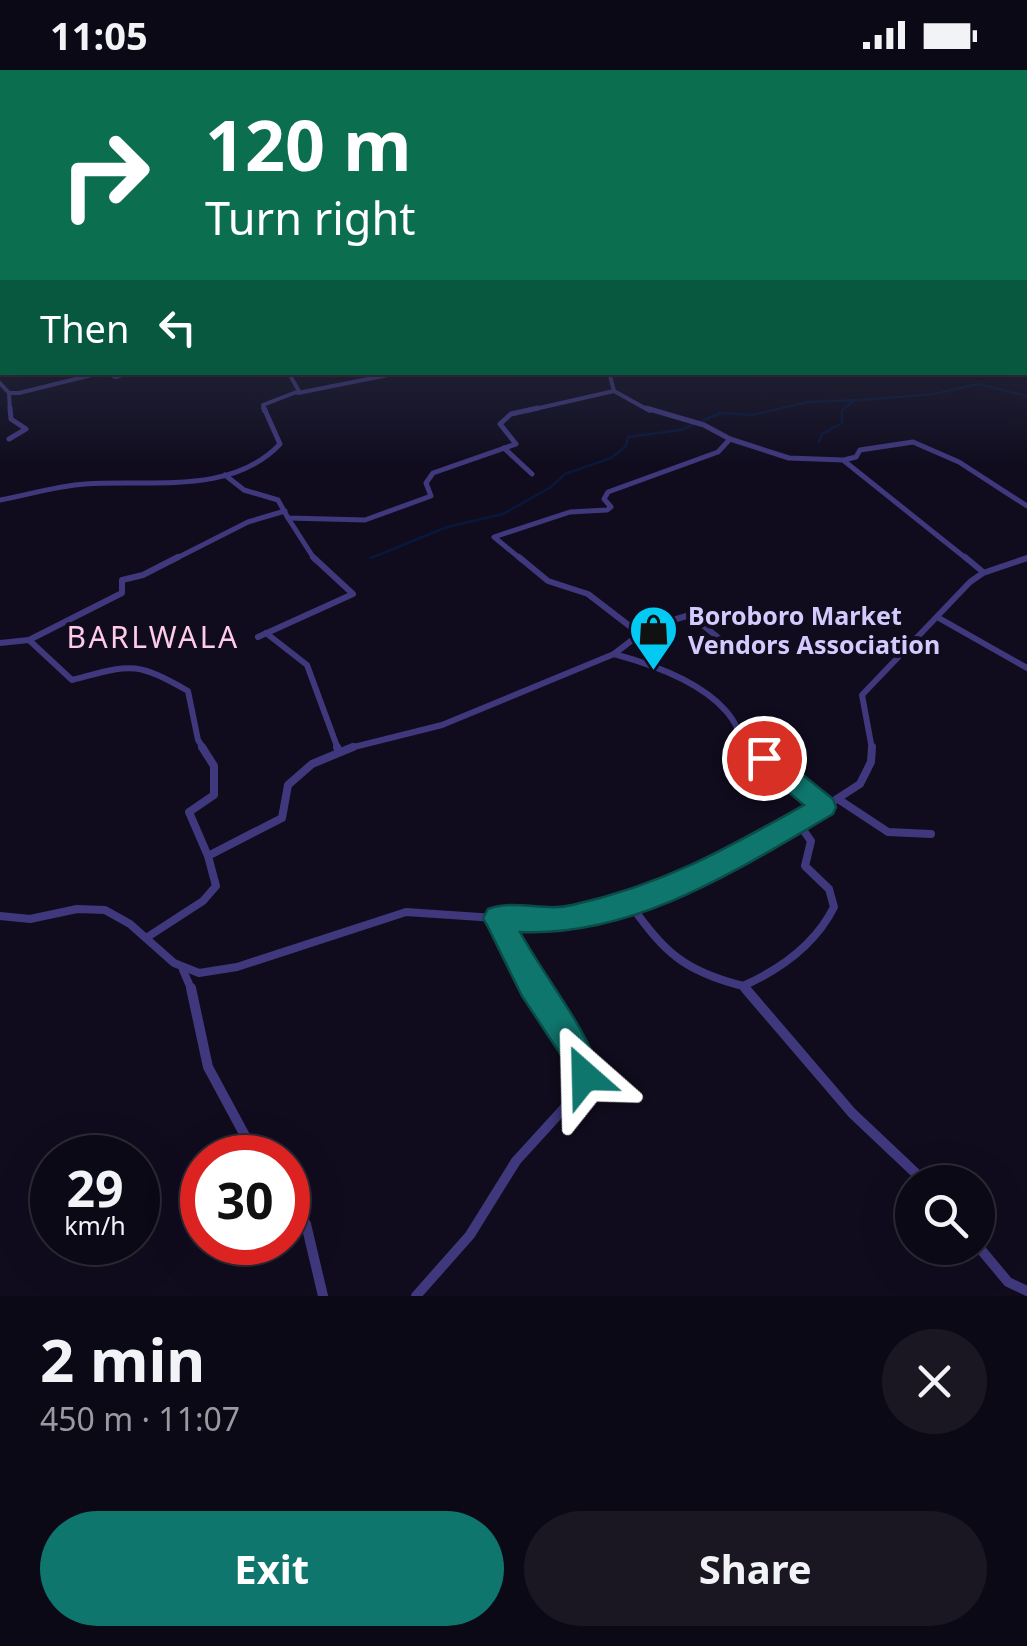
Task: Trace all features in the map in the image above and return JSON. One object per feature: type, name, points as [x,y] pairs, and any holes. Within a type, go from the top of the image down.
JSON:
[{"type":"street","points":[[9,393],[90,375]]},
{"type":"street","points":[[290,375],[297,394]]},
{"type":"street","points":[[0,500],[82,484],[224,475],[262,463],[280,444],[263,405],[389,375]]},
{"type":"street","points":[[610,375],[614,391]]},
{"type":"street","points":[[0,383],[9,393],[11,420],[26,429],[10,439]]},
{"type":"street","points":[[0,643],[29,640],[122,593],[122,580],[143,575],[248,522],[286,514],[357,520],[390,513],[431,496],[426,483],[432,473],[516,444],[500,424],[511,414],[614,391],[652,411],[704,425],[730,439],[789,458],[843,460],[856,457],[860,450],[913,442],[959,462],[1027,506]]},
{"type":"street","points":[[640,634],[588,594],[548,582],[494,537],[570,512],[607,510],[611,507],[604,495],[608,492],[718,452],[730,439]]},
{"type":"street","points":[[504,448],[532,474]]},
{"type":"street","points":[[843,460],[983,572]]},
{"type":"street","points":[[224,475],[244,490],[273,497],[316,562],[354,594],[258,637]]},
{"type":"street","points":[[182,968],[212,972],[388,914],[560,921],[630,904],[713,871],[798,824],[866,776],[873,734],[862,695],[983,572],[1027,558]]},
{"type":"street","points":[[208,856],[279,822],[288,784],[300,772],[339,752],[442,724],[614,654],[650,627],[690,615],[720,639]]},
{"type":"street","points":[[937,616],[1027,668]]},
{"type":"street","points":[[266,632],[307,665],[339,752]]},
{"type":"street","points":[[29,640],[69,679],[90,678],[133,665],[148,668],[188,692],[198,740],[215,774],[214,795],[189,812],[216,886],[202,901],[146,938]]},
{"type":"street","points":[[614,654],[651,664],[717,701],[731,716],[740,738],[823,807]]},
{"type":"street","points":[[838,799],[888,832],[931,834]]},
{"type":"street","points":[[743,986],[774,969],[814,937],[834,906],[829,888],[805,866],[811,841],[798,824]]},
{"type":"street","points":[[630,904],[656,944],[676,964],[709,978],[743,986],[852,1113],[907,1165]]},
{"type":"street","points":[[0,916],[36,918],[92,908],[117,916],[182,968],[192,986],[204,1054],[243,1135]]},
{"type":"street","points":[[416,1296],[470,1235],[516,1161],[578,1093],[585,1076],[577,1050],[532,986],[498,918]]},
{"type":"street","points":[[310,1241],[323,1296]]},
{"type":"street","points":[[994,1265],[1008,1282],[1027,1291]]},
{"type":"street","points":[[1008,1282],[1011,1296]]},
{"type":"waterway","points":[[862,400],[933,394],[978,384],[1027,396]]},
{"type":"waterway","points":[[371,558],[447,527],[503,514],[551,487],[565,474],[611,458],[626,446],[628,437],[681,430],[720,413],[752,415],[808,402],[859,400]]},
{"type":"waterway","points":[[819,442],[822,434],[842,423],[842,410],[854,401]]},
{"type":"place","name":"Boroboro Market Vendors Association","points":[[653,672]]},
{"type":"district","name":"BARLWALA","points":[[153,638]]},
{"type":"route","points":[[585,1076],[577,1050],[532,986],[498,918],[560,921],[630,904],[713,871],[823,807],[764,758]]}]
